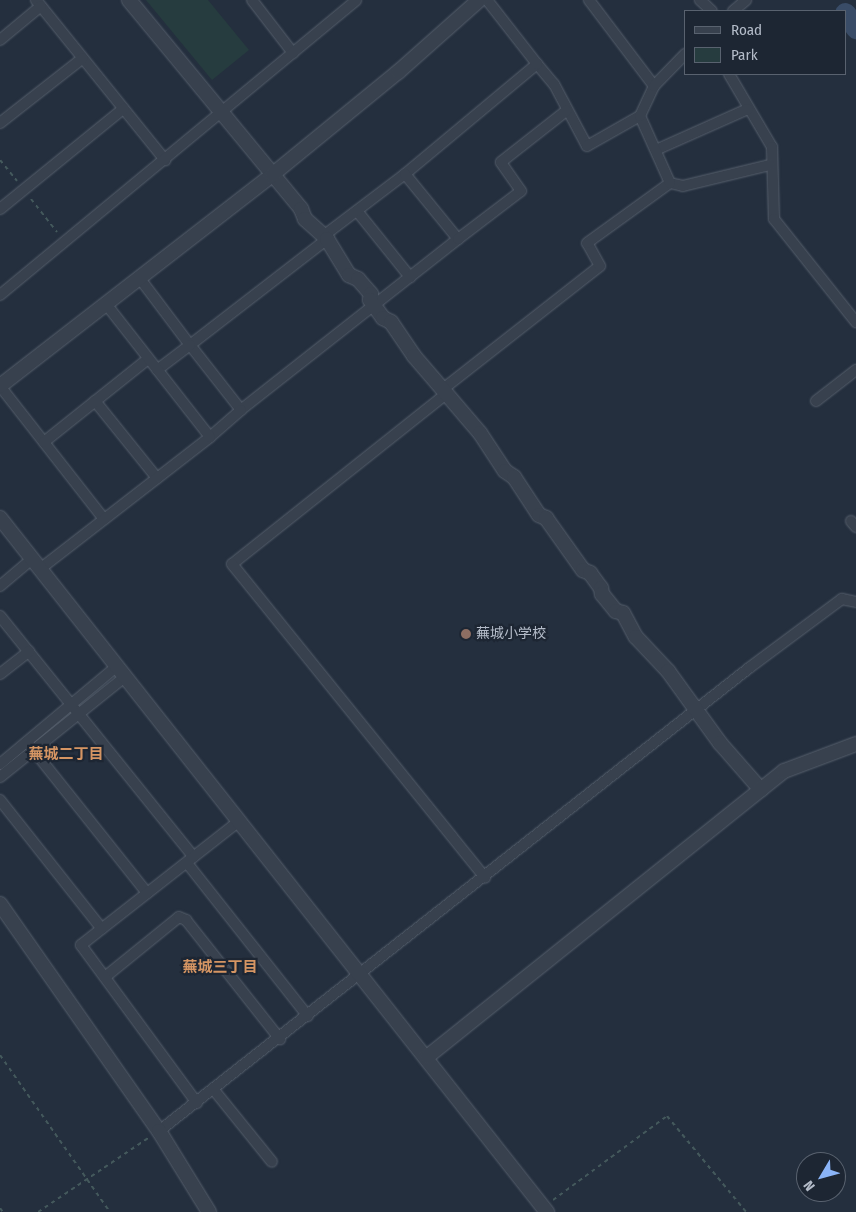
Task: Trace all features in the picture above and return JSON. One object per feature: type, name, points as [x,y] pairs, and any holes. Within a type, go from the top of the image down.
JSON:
[{"type":"street","points":[[129,0],[325,238],[350,275],[358,279],[371,294],[374,307],[391,322],[404,342],[490,447],[501,466],[514,477],[539,515],[546,518],[583,570],[590,572],[602,594],[616,611],[623,613],[652,656],[658,658],[668,670],[696,710],[760,790]]},
{"type":"street","points":[[252,0],[293,53]]},
{"type":"street","points":[[0,295],[165,160],[355,0]]},
{"type":"street","points":[[487,0],[554,84],[566,111],[587,146],[640,116],[654,86],[684,55]]},
{"type":"street","points":[[589,0],[654,86]]},
{"type":"street","points":[[700,0],[711,10]]},
{"type":"street","points":[[734,10],[746,0]]},
{"type":"street","points":[[104,519],[0,386],[106,304],[141,280],[272,175],[472,2]]},
{"type":"street","points":[[0,40],[38,3],[165,160]]},
{"type":"street","points":[[0,123],[83,58]]},
{"type":"street","points":[[157,370],[405,174],[538,64]]},
{"type":"street","points":[[730,75],[748,109],[772,146],[770,164],[774,219],[856,322]]},
{"type":"street","points":[[0,208],[123,109]]},
{"type":"street","points":[[658,150],[748,109]]},
{"type":"street","points":[[0,586],[104,519],[521,191],[501,162],[566,111]]},
{"type":"street","points":[[640,116],[658,150],[670,183]]},
{"type":"street","points":[[485,878],[232,564],[600,266],[587,243],[670,183],[683,186],[770,164]]},
{"type":"street","points":[[405,174],[458,239]]},
{"type":"street","points":[[357,211],[410,277]]},
{"type":"street","points":[[141,280],[241,410]]},
{"type":"street","points":[[106,304],[210,437]]},
{"type":"street","points":[[44,442],[148,359]]},
{"type":"street","points":[[816,401],[856,370]]},
{"type":"street","points":[[95,401],[157,478]]},
{"type":"street","points":[[0,518],[360,976],[427,1057],[542,1210]]},
{"type":"street","points":[[159,1131],[280,1039],[696,710],[842,599],[856,602]]},
{"type":"street","points":[[0,616],[78,714],[308,1016]]},
{"type":"street","points":[[0,674],[29,651]]},
{"type":"street","points":[[0,778],[70,704],[120,672]]},
{"type":"street","points":[[0,764],[78,714],[120,672]]},
{"type":"street","points":[[427,1057],[784,771],[856,744]]},
{"type":"street","points":[[30,746],[146,893]]},
{"type":"street","points":[[0,800],[102,929]]},
{"type":"street","points":[[197,1103],[81,945],[239,821]]},
{"type":"street","points":[[0,904],[159,1131],[210,1212]]},
{"type":"street","points":[[105,977],[179,917],[186,920],[280,1039]]},
{"type":"street","points":[[214,1090],[272,1162]]},
{"type":"path","points":[[0,160],[65,242]]},
{"type":"path","points":[[0,1055],[110,1212]]},
{"type":"path","points":[[542,1210],[667,1116],[746,1212]]},
{"type":"path","points":[[38,1212],[159,1131]]},
{"type":"path","points":[[0,1208],[3,1212]]},
{"type":"green space","points":[[146,0],[208,0],[249,50],[212,80]]},
{"type":"waterway","points":[[846,14],[856,28]]},
{"type":"place","name":"蕪城小学校","points":[[466,634]]},
{"type":"district","name":"蕪城二丁目","points":[[66,755]]},
{"type":"district","name":"蕪城三丁目","points":[[220,968]]}]
